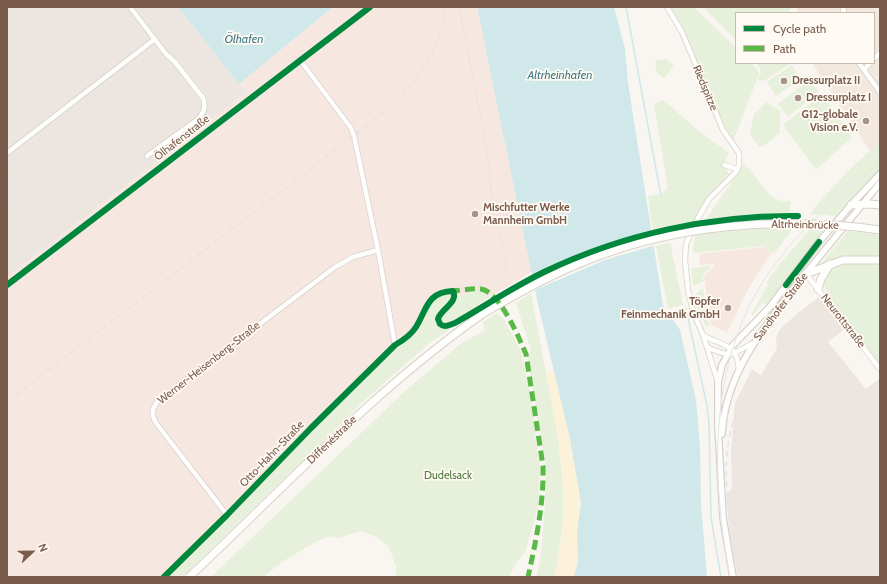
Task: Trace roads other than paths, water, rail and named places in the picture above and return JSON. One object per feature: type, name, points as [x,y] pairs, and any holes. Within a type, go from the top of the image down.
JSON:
[{"type":"main road","points":[[851,205],[880,205]]},
{"type":"main road","name":"Altrheinbrücke","points":[[484,314],[523,290],[580,263],[616,250],[655,239],[704,230],[760,224],[823,224],[880,230]]},
{"type":"main road","points":[[806,274],[843,260],[880,260]]},
{"type":"main road","points":[[818,289],[830,264]]},
{"type":"main road","name":"Diffenéstraße","points":[[190,577],[378,396],[438,346],[484,314]]},
{"type":"street","points":[[130,7],[166,54],[175,62],[203,98],[205,108],[203,114],[198,119],[147,156]]},
{"type":"street","name":"Ölhafenstraße","points":[[7,285],[370,7]]},
{"type":"street","name":"Riedspitze","points":[[667,7],[682,32],[723,130],[739,153],[737,169]]},
{"type":"street","points":[[7,153],[155,39]]},
{"type":"street","name":"Otto-Hahn-Straße","points":[[164,577],[395,345],[378,250],[354,136],[351,128],[300,60]]},
{"type":"street","points":[[860,64],[880,92]]},
{"type":"street","points":[[864,70],[869,64]]},
{"type":"street","points":[[718,382],[703,335],[693,311],[688,290],[685,260],[686,244],[698,218],[710,199],[736,172],[737,169],[724,165]]},
{"type":"street","name":"Sandhofer Straße","points":[[733,577],[723,518],[718,425],[718,382],[722,365],[727,354],[733,350],[769,308],[819,242],[880,174]]},
{"type":"street","name":"Sandhofer Straße","points":[[720,452],[725,407],[739,370],[753,343],[765,325],[880,182]]},
{"type":"street","name":"Werner-Heisenberg-Straße","points":[[227,515],[156,423],[152,416],[153,409],[157,402],[335,267],[353,257],[378,250]]},
{"type":"street","points":[[799,268],[806,274]]},
{"type":"street","name":"Neurottstraße","points":[[806,274],[880,369]]},
{"type":"street","points":[[703,335],[733,350],[753,343]]},
{"type":"street","points":[[707,347],[718,353],[727,354]]},
{"type":"street","points":[[733,350],[739,370]]},
{"type":"water","name":"Ölhafen","points":[[178,7],[333,7],[239,84]]},
{"type":"water","name":"Altrheinhafen","points":[[477,7],[614,7],[625,49],[628,83],[663,305],[680,330],[696,400],[700,446],[701,504],[707,577],[574,577],[578,562],[577,532],[581,503],[570,439],[538,304]]},
{"type":"waterway","points":[[626,7],[661,196]]},
{"type":"waterway","points":[[686,309],[707,406],[709,423],[711,517],[721,577]]},
{"type":"tram line","points":[[730,577],[723,538],[719,498],[718,457],[720,417],[725,378],[736,340],[751,303],[772,268],[784,253],[822,212],[880,163]]},
{"type":"railway","points":[[7,402],[392,106],[420,73],[434,49],[439,36],[446,7]]},
{"type":"railway","points":[[459,7],[486,143],[491,190],[508,275]]},
{"type":"railway","points":[[7,204],[35,153],[51,133],[70,116],[159,48]]},
{"type":"railway","points":[[7,165],[44,136]]},
{"type":"railway","points":[[7,187],[21,173]]},
{"type":"railway","points":[[766,577],[743,543],[732,516],[726,468],[730,435],[740,406],[755,386],[776,365],[815,341]]},
{"type":"railway","points":[[748,401],[744,416],[745,430],[749,444],[763,469],[791,504]]},
{"type":"place","name":"Dressurplatz II","points":[[784,81]]},
{"type":"place","name":"Dressurplatz I","points":[[798,98]]},
{"type":"place","name":"G12-globale Vision e.V.","points":[[866,121]]},
{"type":"place","name":"Mischfutter Werke Mannheim GmbH","points":[[475,214]]},
{"type":"place","name":"Töpfer Feinmechanik GmbH","points":[[728,308]]},
{"type":"park label","name":"Dudelsack","points":[[448,476]]}]
